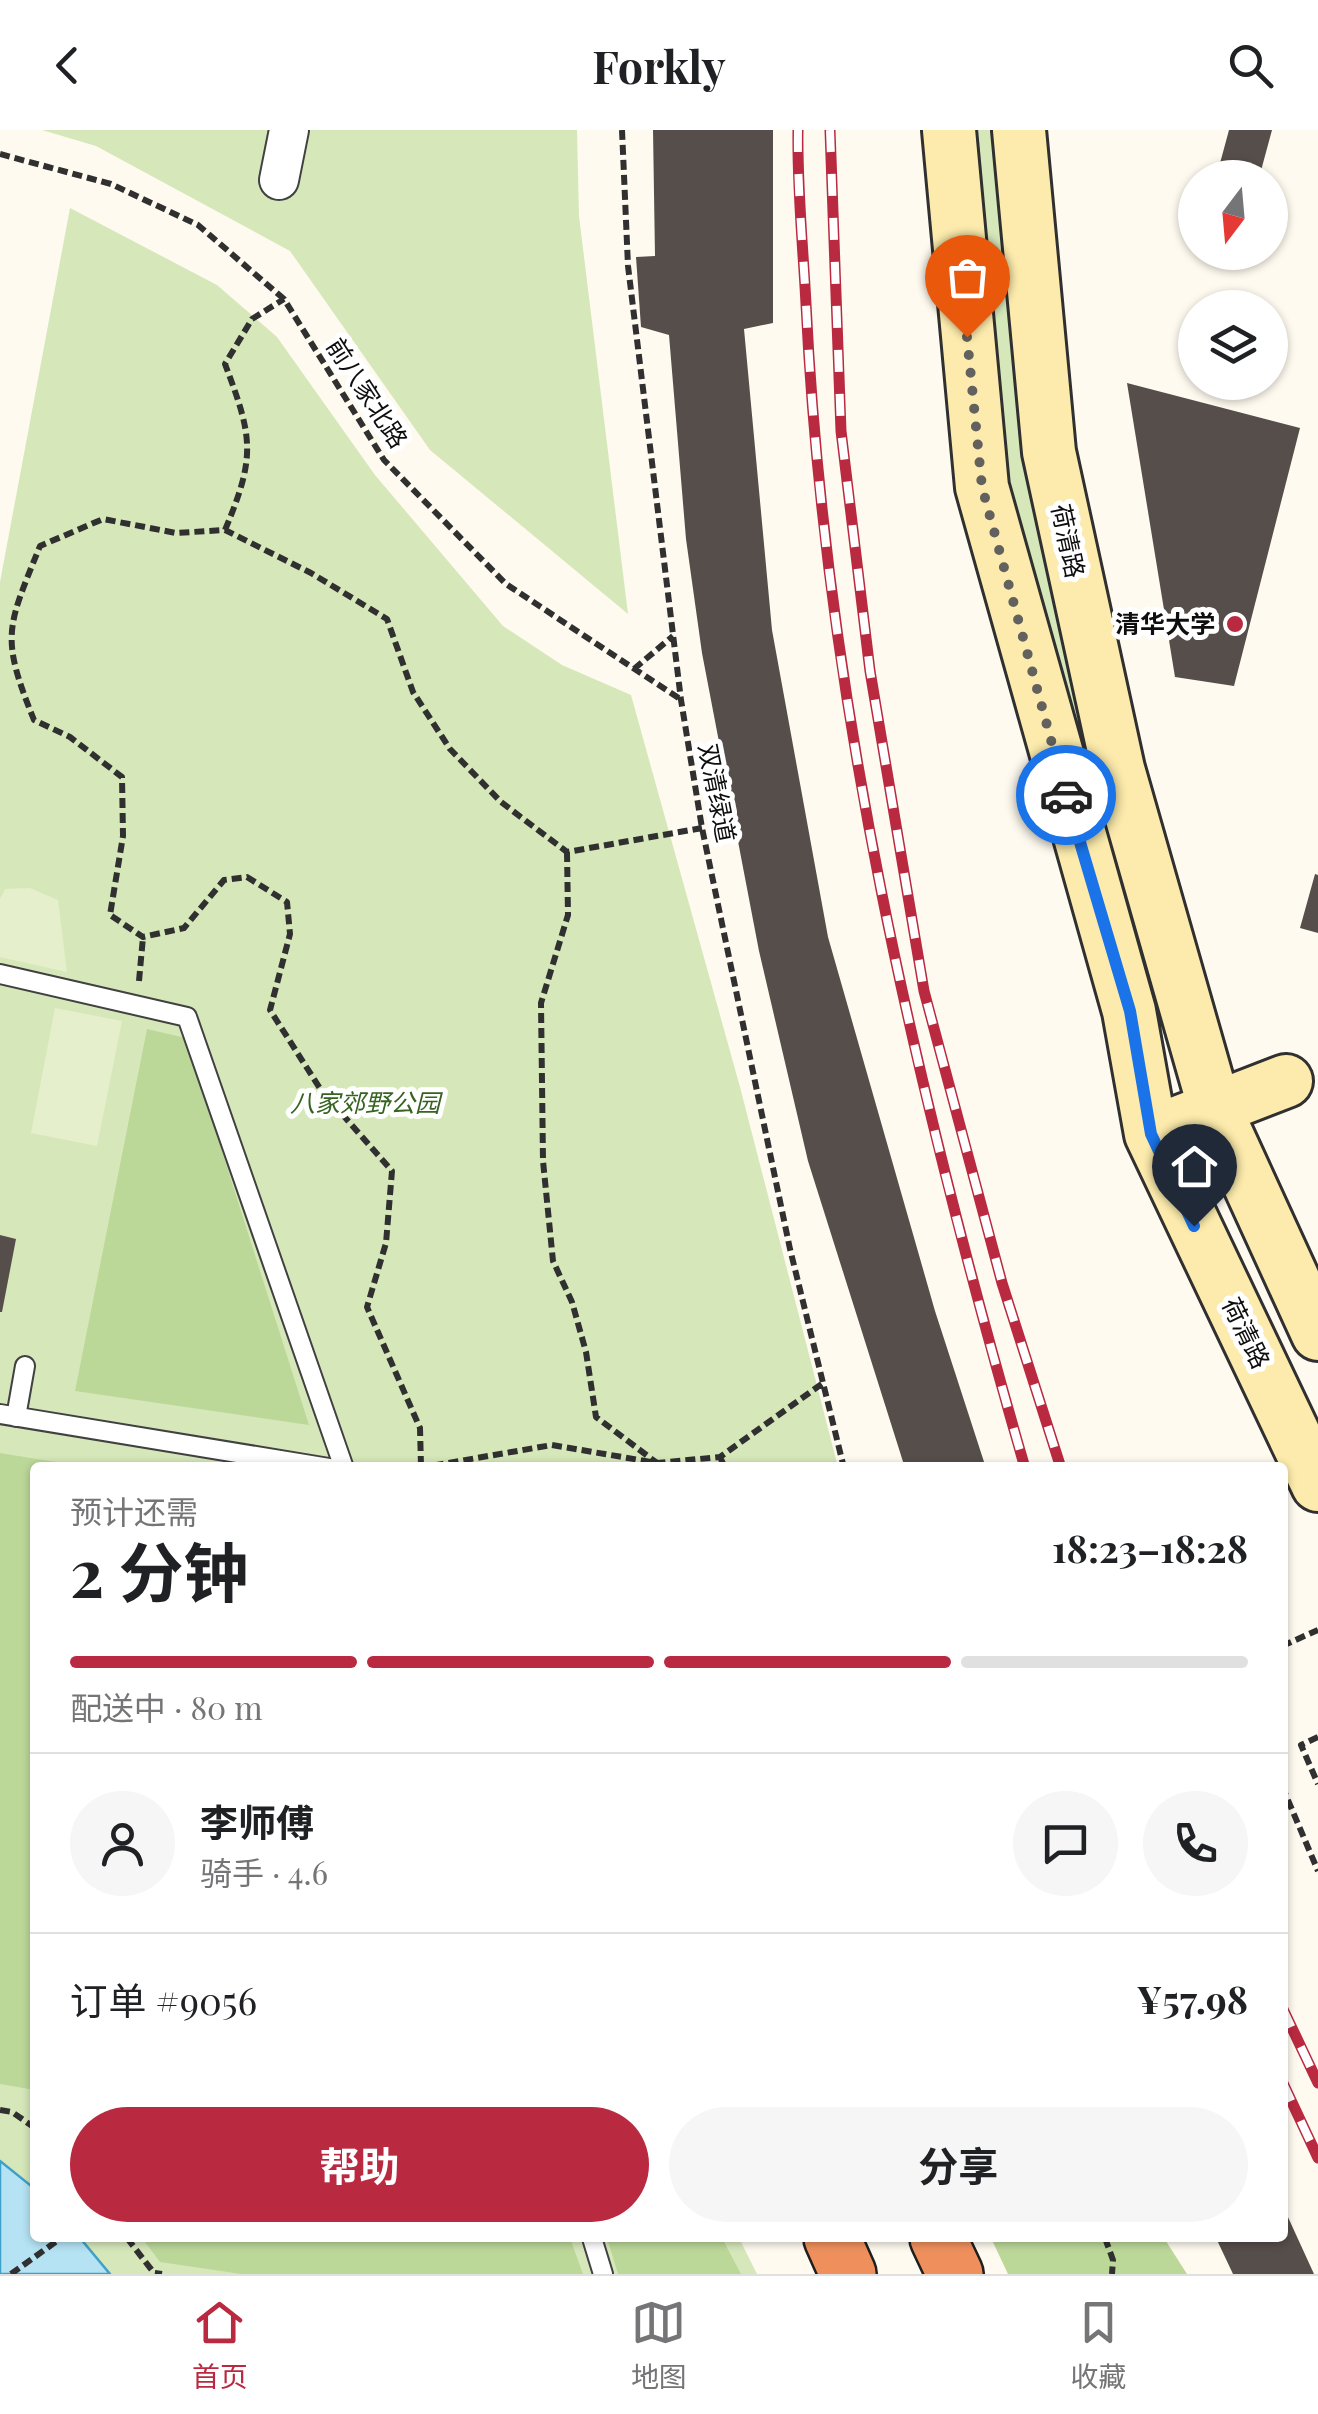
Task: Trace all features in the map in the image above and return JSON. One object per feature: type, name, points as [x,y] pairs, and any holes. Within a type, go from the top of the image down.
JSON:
[{"type":"highway","points":[[834,2242],[848,2274]]},
{"type":"highway","points":[[940,2242],[955,2274]]},
{"type":"main road","name":"荷清路","points":[[949,130],[982,487],[1130,1011],[1151,1134],[1318,1485]]},
{"type":"main road","name":"荷清路","points":[[1019,130],[1049,452],[1118,768],[1214,1109],[1318,1334]]},
{"type":"main road","points":[[1151,1134],[1214,1109],[1302,1084]]},
{"type":"street","points":[[278,180],[289,130]]},
{"type":"lane","points":[[0,974],[187,1017],[342,1462]]},
{"type":"lane","points":[[24,1366],[8,1415],[294,1462]]},
{"type":"lane","points":[[593,2242],[603,2274]]},
{"type":"path","name":"双清绿道","points":[[622,130],[628,266],[680,700],[702,828],[790,1248],[843,1462]]},
{"type":"path","name":"前八家北路","points":[[0,154],[111,184],[198,225],[284,299],[384,460],[506,584],[680,700]]},
{"type":"path","points":[[225,530],[250,455],[241,406],[224,364],[252,318],[284,299]]},
{"type":"path","points":[[420,1462],[420,1428],[367,1306],[386,1244],[392,1172],[322,1090],[270,1010],[290,934],[287,902],[247,878],[224,880],[184,928],[143,937],[110,915],[123,836],[122,777],[70,737],[34,720],[14,670],[10,621],[40,546],[103,519],[176,533],[225,530],[312,573],[387,618],[413,692],[450,750],[500,802],[566,852],[702,828]]},
{"type":"path","points":[[634,669],[673,636]]},
{"type":"path","points":[[566,852],[568,914],[541,1003],[542,1161],[553,1261],[572,1302],[586,1352],[596,1417],[654,1462]]},
{"type":"path","points":[[134,1004],[143,937]]},
{"type":"path","points":[[675,1462],[720,1457],[823,1382]]},
{"type":"path","points":[[445,1462],[552,1445],[646,1462]]},
{"type":"path","points":[[720,1457],[722,1462]]},
{"type":"path","points":[[1288,1643],[1318,1630]]},
{"type":"path","points":[[1318,1737],[1301,1745],[1318,1784]]},
{"type":"path","points":[[1288,1800],[1318,1871]]},
{"type":"path","points":[[0,2110],[12,2112],[30,2125]]},
{"type":"path","points":[[11,2274],[55,2242]]},
{"type":"path","points":[[130,2242],[154,2273],[162,2274]]},
{"type":"path","points":[[1106,2242],[1113,2260],[1112,2274]]},
{"type":"green space","points":[[42,130],[577,130],[579,216],[628,614],[430,450],[290,251],[96,146]]},
{"type":"green space","points":[[968,130],[1013,130],[1151,953],[1137,952],[1009,504]]},
{"type":"green space","name":"八家郊野公园","points":[[70,208],[217,285],[277,337],[375,475],[503,626],[562,665],[631,695],[740,1087],[837,1462],[30,1462],[30,2242],[741,2242],[757,2274],[0,2274],[0,582]]},
{"type":"green space","points":[[30,888],[58,900],[67,972],[0,957],[0,899],[5,889]]},
{"type":"green space","points":[[55,1008],[122,1021],[97,1146],[31,1133]]},
{"type":"green space","points":[[147,1029],[186,1038],[309,1425],[75,1391]]},
{"type":"green space","points":[[0,1453],[55,1462],[30,1462],[30,2089],[0,2084]]},
{"type":"green space","points":[[145,2242],[571,2242],[583,2274],[241,2274],[160,2262]]},
{"type":"green space","points":[[608,2242],[724,2242],[741,2274],[618,2274]]},
{"type":"green space","points":[[993,2242],[1167,2242],[1187,2274],[1008,2274]]},
{"type":"water","points":[[0,2161],[30,2185],[30,2242],[83,2242],[110,2274],[0,2274]]},
{"type":"building","points":[[653,130],[773,130],[773,323],[744,329],[772,630],[828,937],[935,1311],[984,1462],[903,1462],[808,1161],[759,951],[702,653],[686,539],[669,335],[641,327],[636,257],[655,256]]},
{"type":"building","points":[[1229,130],[1272,130],[1264,160],[1221,160]]},
{"type":"building","points":[[1127,383],[1178,396],[1178,400],[1192,400],[1300,428],[1234,686],[1175,677]]},
{"type":"building","points":[[1315,874],[1318,875],[1318,933],[1300,928]]},
{"type":"building","points":[[0,1235],[16,1239],[2,1312],[0,1312]]},
{"type":"building","points":[[1288,2217],[1314,2274],[1233,2274],[1218,2242],[1288,2242]]},
{"type":"railway","points":[[798,130],[816,452],[855,746],[912,1037],[1023,1462]]},
{"type":"railway","points":[[830,130],[841,431],[870,671],[924,991],[1002,1283],[1059,1462]]},
{"type":"railway","points":[[1288,2020],[1318,2083]]},
{"type":"railway","points":[[1288,2094],[1318,2158]]},
{"type":"way so far","points":[[967,337],[982,487],[1066,795]]},
{"type":"place","name":"清华大学","points":[[1235,624]]},
{"type":"route","points":[[1066,795],[1130,1011],[1151,1134],[1194,1226]]}]
